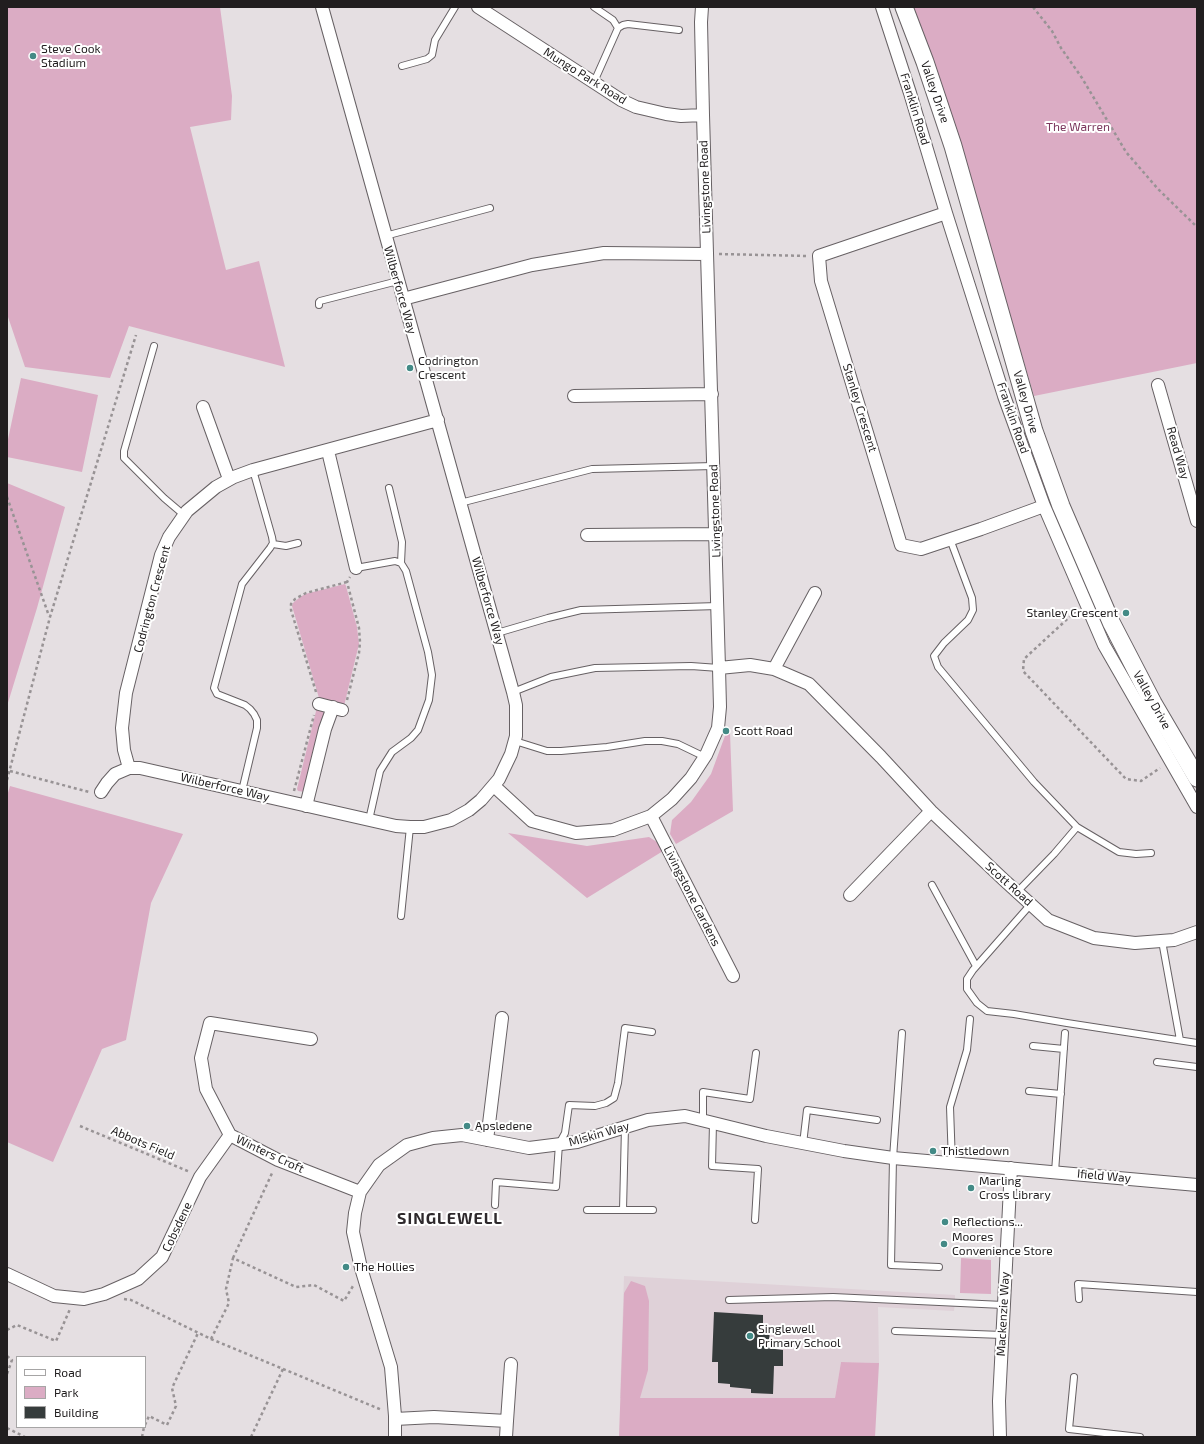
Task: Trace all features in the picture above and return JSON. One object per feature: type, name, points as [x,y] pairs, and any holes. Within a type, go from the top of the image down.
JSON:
[{"type":"street","name":"Wilberforce Way","points":[[129,768],[144,769],[369,820],[410,827],[433,826],[460,816],[481,800],[494,786],[509,761],[515,741],[516,717],[513,692],[438,420],[420,363],[322,7]]},
{"type":"street","name":"Mungo Park Road","points":[[478,7],[621,100],[651,112],[681,116],[703,115]]},
{"type":"street","name":"Livingstone Road","points":[[494,786],[532,821],[576,833],[613,830],[651,816],[672,799],[692,778],[705,757],[718,728],[720,708],[720,668],[700,22],[702,7]]},
{"type":"street","name":"Franklin Road","points":[[882,7],[1004,396],[1044,506],[1104,646],[1197,807]]},
{"type":"street","name":"Valley Drive","points":[[904,7],[953,146],[1034,431],[1061,506],[1115,628],[1153,703],[1197,778]]},
{"type":"street","points":[[819,256],[946,213]]},
{"type":"street","points":[[403,299],[532,265],[604,253],[707,254]]},
{"type":"street","name":"Stanley Crescent","points":[[819,256],[821,281],[901,545],[921,549],[1044,506]]},
{"type":"street","name":"Read Way","points":[[1158,385],[1197,521]]},
{"type":"street","points":[[574,396],[712,394]]},
{"type":"street","points":[[203,407],[229,479]]},
{"type":"street","name":"Codrington Crescent","points":[[129,768],[124,750],[122,728],[126,693],[161,555],[169,537],[184,514],[200,499],[229,479],[253,470],[328,451],[438,420]]},
{"type":"street","points":[[328,451],[356,568]]},
{"type":"street","points":[[588,535],[716,534]]},
{"type":"street","points":[[774,669],[815,593]]},
{"type":"street","name":"Scott Road","points":[[720,668],[750,665],[774,669],[809,684],[881,756],[931,811],[1048,920],[1094,938],[1135,943],[1174,940],[1197,932]]},
{"type":"street","points":[[306,806],[325,729],[340,707],[317,704]]},
{"type":"street","points":[[101,792],[112,776],[129,768]]},
{"type":"street","points":[[850,895],[931,811]]},
{"type":"street","name":"Livingstone Gardens","points":[[651,816],[733,976]]},
{"type":"street","points":[[486,1140],[502,1018]]},
{"type":"street","name":"Winters Croft","points":[[311,1040],[210,1023],[201,1058],[206,1089],[230,1135],[278,1160],[360,1192]]},
{"type":"street","name":"Miskin Way","points":[[395,1437],[391,1367],[364,1280],[353,1232],[355,1213],[360,1192],[380,1165],[407,1145],[433,1138],[462,1135],[529,1148],[577,1142],[648,1120],[685,1116],[803,1144],[844,1151],[893,1158],[1011,1168]]},
{"type":"street","name":"Cobsdene","points":[[7,1274],[54,1296],[84,1299],[104,1294],[138,1279],[162,1257],[200,1176],[230,1135]]},
{"type":"street","name":"Ifield Way","points":[[1011,1168],[1197,1185]]},
{"type":"street","name":"Mackenzie Way","points":[[1000,1437],[999,1406],[1003,1305],[1011,1168]]},
{"type":"street","points":[[506,1437],[511,1364]]},
{"type":"street","points":[[395,1417],[434,1417],[507,1421]]},
{"type":"lane","points":[[402,66],[427,59],[432,55],[436,40],[455,7]]},
{"type":"lane","points":[[594,7],[613,20],[618,28]]},
{"type":"lane","points":[[594,82],[618,28],[628,24],[679,30]]},
{"type":"lane","points":[[385,236],[490,208]]},
{"type":"lane","points":[[319,305],[320,301],[398,281]]},
{"type":"lane","points":[[154,346],[124,451],[124,458],[164,498],[184,514]]},
{"type":"lane","points":[[460,503],[592,469],[714,466]]},
{"type":"lane","points":[[242,791],[257,728],[257,722],[254,714],[245,705],[217,694],[214,688],[242,583],[272,544],[272,537],[253,470]]},
{"type":"lane","points":[[369,820],[380,771],[392,752],[411,738],[418,730],[428,700],[433,678],[430,658],[406,571],[401,563],[402,542],[390,488]]},
{"type":"lane","points":[[950,539],[972,598],[973,610],[968,620],[944,643],[934,656],[938,667],[1034,782],[1077,827],[1119,852],[1136,854],[1151,853]]},
{"type":"lane","points":[[272,544],[286,546],[298,543]]},
{"type":"lane","points":[[356,568],[395,561],[401,563]]},
{"type":"lane","points":[[497,633],[581,610],[718,606]]},
{"type":"lane","points":[[513,692],[551,677],[595,668],[691,666],[720,668]]},
{"type":"lane","points":[[515,741],[547,751],[607,748],[645,741],[662,741],[678,744],[705,757]]},
{"type":"lane","points":[[401,916],[410,827]]},
{"type":"lane","points":[[1017,892],[1054,854],[1077,827]]},
{"type":"lane","points":[[932,885],[976,966]]},
{"type":"lane","points":[[1031,904],[976,966],[967,979],[967,989],[977,1003],[987,1011],[1197,1043]]},
{"type":"lane","points":[[1162,941],[1180,1040]]},
{"type":"lane","points":[[952,1162],[950,1107],[967,1050],[970,1019]]},
{"type":"lane","points":[[495,1205],[496,1182],[556,1186],[559,1144],[565,1133],[569,1105],[595,1106],[606,1104],[614,1098],[618,1083],[625,1028],[652,1032]]},
{"type":"lane","points":[[902,1033],[893,1158],[891,1265],[939,1267]]},
{"type":"lane","points":[[1054,1172],[1065,1033]]},
{"type":"lane","points":[[1033,1046],[1064,1049]]},
{"type":"lane","points":[[754,1220],[758,1169],[712,1166],[708,1122],[703,1092],[750,1098],[756,1053]]},
{"type":"lane","points":[[1157,1062],[1197,1067]]},
{"type":"lane","points":[[1030,1091],[1061,1094]]},
{"type":"lane","points":[[803,1144],[807,1110],[877,1120]]},
{"type":"lane","points":[[623,1210],[625,1127]]},
{"type":"lane","points":[[587,1210],[653,1210]]},
{"type":"lane","points":[[978,1252],[1006,1253]]},
{"type":"lane","points":[[1079,1299],[1078,1284],[1197,1292]]},
{"type":"lane","points":[[729,1300],[833,1297],[1003,1305]]},
{"type":"lane","points":[[895,1331],[1002,1335]]},
{"type":"lane","points":[[1074,1377],[1069,1428],[1140,1437]]},
{"type":"path","points":[[1033,7],[1052,30],[1061,48],[1082,78],[1126,152],[1158,189],[1197,227]]},
{"type":"path","points":[[707,254],[819,256]]},
{"type":"path","points":[[7,780],[50,616],[136,335]]},
{"type":"path","points":[[7,497],[50,616]]},
{"type":"path","points":[[294,792],[317,704],[291,604],[302,594],[347,582],[356,568]]},
{"type":"path","points":[[340,707],[359,653],[360,642],[359,628],[347,582]]},
{"type":"path","points":[[1086,602],[1024,659],[1023,671],[1126,779],[1141,781],[1171,761]]},
{"type":"path","points":[[10,772],[101,795],[101,792]]},
{"type":"path","name":"Abbots Field","points":[[80,1126],[200,1176]]},
{"type":"path","points":[[211,1339],[229,1303],[226,1288],[232,1258],[278,1160]]},
{"type":"path","points":[[232,1258],[296,1287],[314,1285],[344,1301],[353,1285],[364,1280]]},
{"type":"path","points":[[120,1299],[131,1300],[211,1339],[395,1417]]},
{"type":"path","points":[[7,1330],[17,1325],[56,1341],[72,1306]]},
{"type":"path","points":[[146,1424],[149,1416],[167,1425],[176,1406],[172,1388],[198,1333]]},
{"type":"path","points":[[7,1356],[12,1360],[7,1374]]},
{"type":"path","points":[[251,1437],[283,1369]]},
{"type":"path","points":[[7,1428],[25,1437]]},
{"type":"shaded area","name":"Singlewell Primary School","points":[[624,1276],[955,1295],[955,1303],[954,1311],[878,1307],[879,1363],[841,1362],[835,1398],[620,1398]]},
{"type":"green space","points":[[7,7],[220,7],[232,96],[231,120],[190,127],[226,270],[259,261],[285,367],[129,326],[110,378],[25,367],[7,314]]},
{"type":"green space","name":"The Warren","points":[[913,7],[1197,7],[1197,363],[1034,396],[939,76]]},
{"type":"green space","points":[[21,378],[98,395],[82,472],[7,457],[7,444]]},
{"type":"green space","points":[[7,483],[65,507],[37,608],[7,706]]},
{"type":"green space","points":[[345,584],[357,627],[359,644],[344,706],[319,698],[292,606],[293,603],[305,594]]},
{"type":"green space","points":[[317,707],[325,714],[305,792],[298,791],[297,789]]},
{"type":"green space","points":[[726,733],[730,733],[733,811],[676,844],[670,834],[672,820],[691,802],[711,774]]},
{"type":"green space","points":[[10,786],[183,834],[151,903],[126,1040],[102,1049],[53,1162],[7,1142],[7,796]]},
{"type":"green space","points":[[508,833],[587,846],[649,837],[657,842],[663,851],[587,898]]},
{"type":"green space","points":[[961,1258],[991,1260],[991,1294],[960,1293]]},
{"type":"green space","points":[[631,1281],[645,1286],[649,1301],[648,1370],[640,1398],[835,1398],[841,1362],[879,1363],[875,1437],[619,1437],[624,1293]]},
{"type":"building","points":[[714,1312],[763,1315],[763,1328],[770,1327],[769,1344],[775,1344],[775,1349],[783,1350],[783,1366],[774,1366],[773,1394],[751,1393],[751,1389],[730,1387],[730,1384],[718,1383],[718,1362],[712,1362]]},
{"type":"place","name":"Steve Cook Stadium","points":[[33,56]]},
{"type":"place","name":"Codrington Crescent","points":[[410,368]]},
{"type":"place","name":"Stanley Crescent","points":[[1126,613]]},
{"type":"place","name":"Scott Road","points":[[726,731]]},
{"type":"place","name":"Apsledene","points":[[467,1126]]},
{"type":"place","name":"Thistledown","points":[[933,1151]]},
{"type":"place","name":"Marling Cross Library","points":[[971,1188]]},
{"type":"place","name":"Reflections...","points":[[945,1222]]},
{"type":"place","name":"Moores Convenience Store","points":[[944,1244]]},
{"type":"place","name":"The Hollies","points":[[346,1267]]},
{"type":"place","name":"Singlewell Primary School","points":[[750,1336]]},
{"type":"district","name":"SINGLEWELL","points":[[450,1219]]}]
